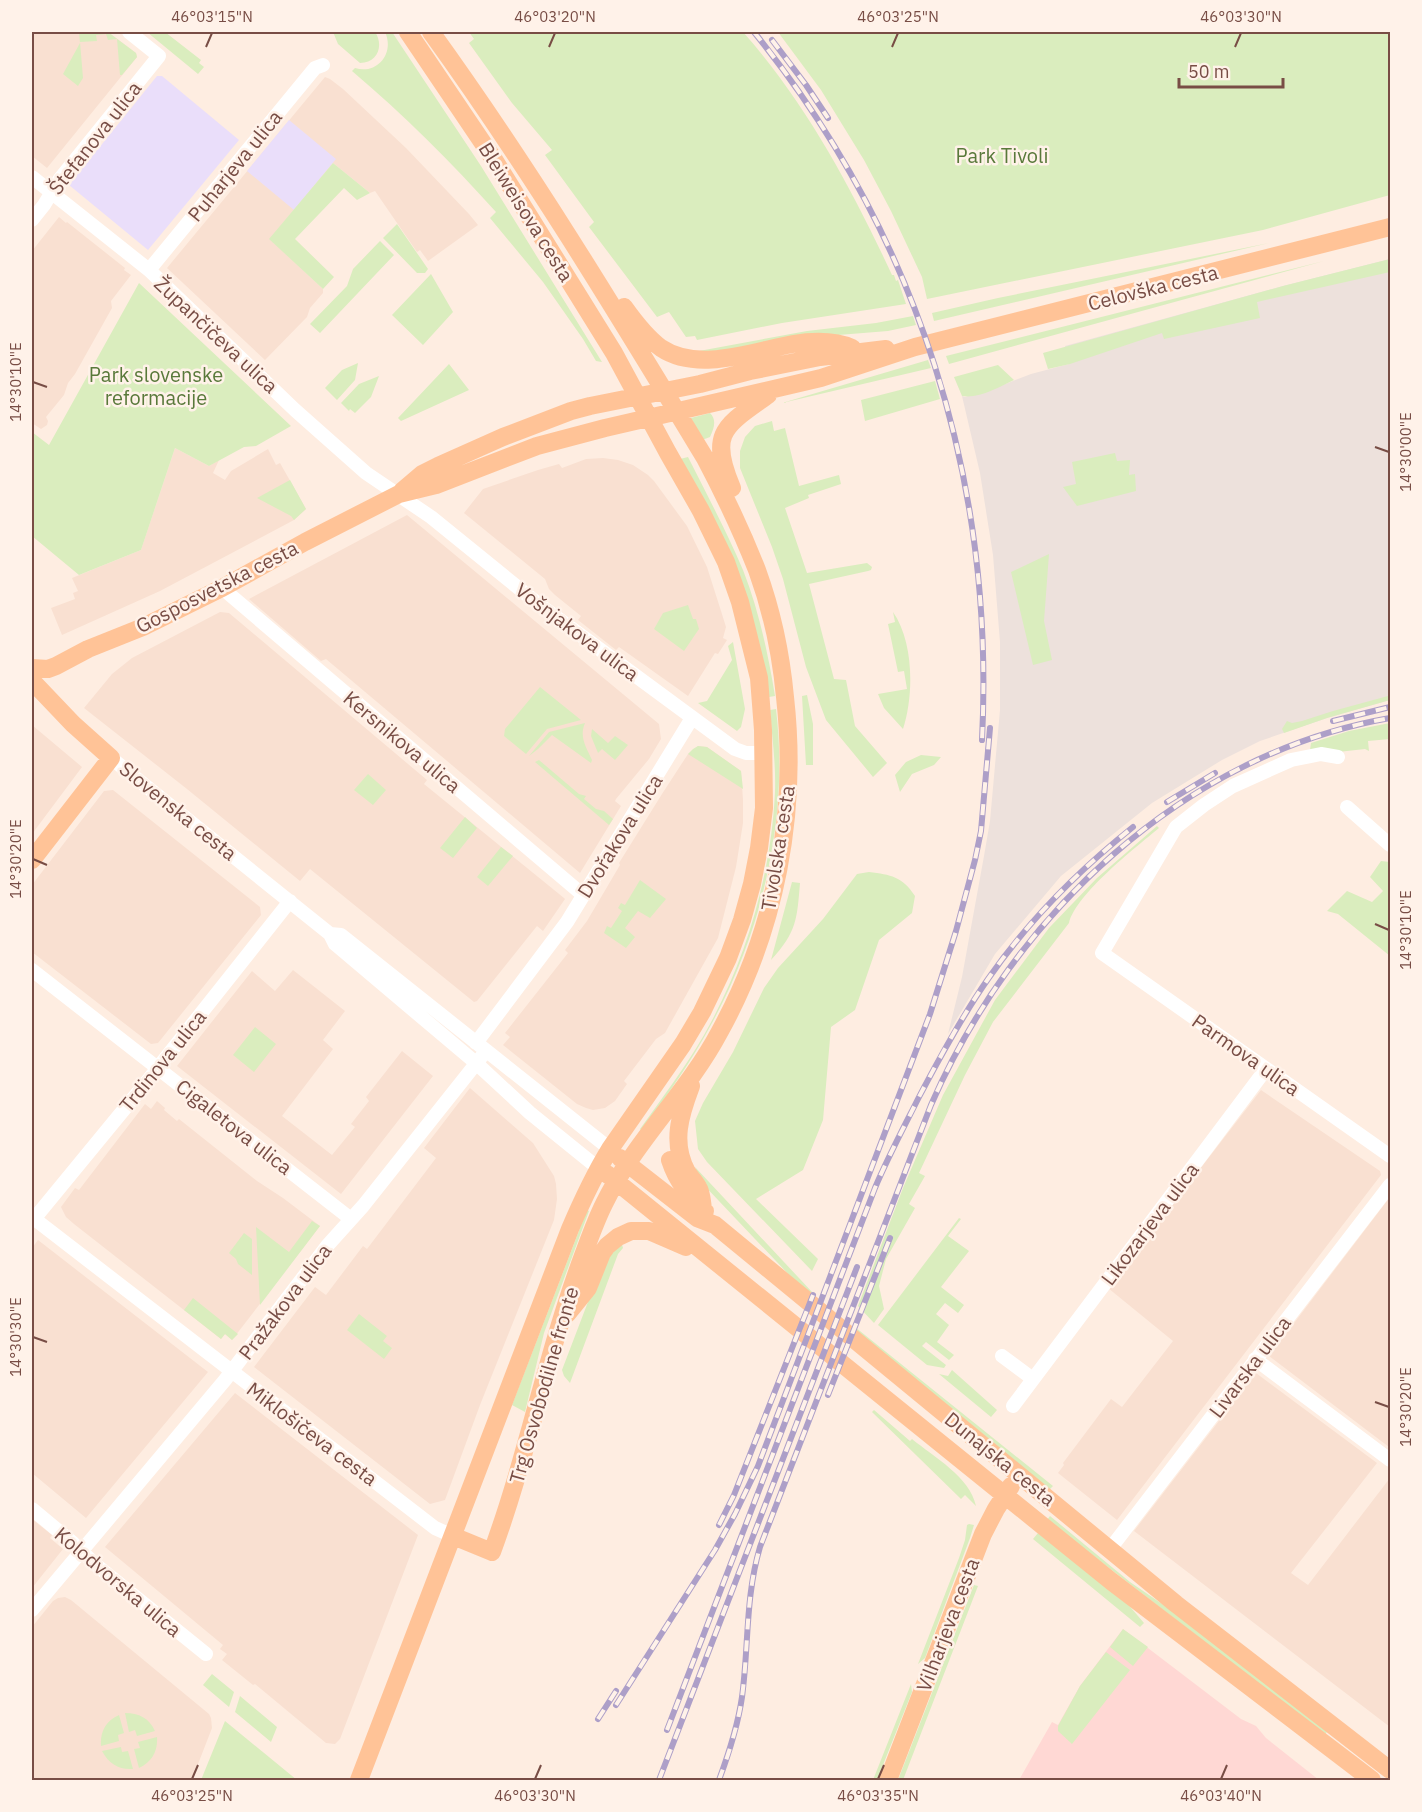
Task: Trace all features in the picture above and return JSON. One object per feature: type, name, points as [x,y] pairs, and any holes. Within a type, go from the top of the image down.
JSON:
[{"type":"main road","name":"Bleiweisova cesta","points":[[408,32],[448,89],[539,231],[614,353],[637,397]]},
{"type":"main road","name":"Bleiweisova cesta","points":[[431,32],[508,142],[586,263],[664,391]]},
{"type":"main road","name":"Celovška cesta","points":[[649,418],[821,378],[915,347],[1390,227]]},
{"type":"main road","points":[[586,263],[600,275],[648,337],[660,348],[678,356],[703,360],[731,357],[812,341],[844,345],[859,351]]},
{"type":"main road","name":"Celovška cesta","points":[[637,397],[820,357],[859,351],[915,347]]},
{"type":"main road","points":[[734,519],[735,495],[723,463],[721,450],[723,438],[738,416],[776,389]]},
{"type":"main road","name":"Tivolska cesta","points":[[616,1182],[706,1055],[740,992],[766,923],[776,882],[786,825],[789,786],[789,743],[783,676],[778,646],[757,570],[705,458],[664,391]]},
{"type":"main road","name":"Tivolska cesta","points":[[598,1168],[687,1037],[715,986],[736,939],[748,900],[759,848],[764,808],[763,730],[759,678],[735,585],[713,534],[637,397]]},
{"type":"main road","name":"Gosposvetska cesta","points":[[399,494],[422,474],[502,437],[590,405],[637,397]]},
{"type":"main road","name":"Gosposvetska cesta","points":[[32,668],[48,669],[143,627],[222,588],[399,494],[436,485],[546,443],[649,418]]},
{"type":"main road","name":"Slovenska cesta","points":[[32,681],[73,724],[111,758]]},
{"type":"main road","points":[[32,860],[111,758]]},
{"type":"main road","points":[[703,1209],[699,1188],[681,1158],[678,1130],[686,1100],[706,1055]]},
{"type":"main road","points":[[674,1100],[667,1130],[670,1158],[676,1176],[684,1189],[715,1225]]},
{"type":"main road","name":"Dunajska cesta","points":[[610,1149],[697,1218],[715,1225],[1176,1604],[1390,1770]]},
{"type":"main road","name":"Dunajska cesta","points":[[598,1168],[1111,1581],[1372,1780]]},
{"type":"main road","name":"Trg Osvobodilne fronte","points":[[359,1780],[570,1229],[598,1168]]},
{"type":"main road","name":"Trg Osvobodilne fronte","points":[[453,1536],[492,1552],[510,1503],[567,1298],[598,1217],[616,1182]]},
{"type":"main road","points":[[560,1323],[588,1288],[598,1260],[607,1246],[623,1234],[637,1230],[649,1231],[707,1256]]},
{"type":"main road","name":"Vilharjeva cesta","points":[[888,1780],[983,1534],[1019,1474]]},
{"type":"street","name":"Štefanova ulica","points":[[32,220],[51,192],[159,56],[129,32]]},
{"type":"street","name":"Puharjeva ulica","points":[[148,270],[315,68],[323,65]]},
{"type":"street","name":"Župančičeva ulica","points":[[32,177],[148,270],[356,465],[399,494]]},
{"type":"street","name":"Vošnjakova ulica","points":[[399,494],[567,626],[735,749],[746,753],[763,753]]},
{"type":"street","name":"Kersnikova ulica","points":[[222,588],[583,895]]},
{"type":"street","name":"Dvořakova ulica","points":[[481,1047],[509,1000],[567,922],[692,718]]},
{"type":"street","name":"Parmova ulica","points":[[1338,758],[1321,754],[1291,760],[1233,786],[1176,827],[1102,953],[1390,1156]]},
{"type":"street","name":"Slovenska cesta","points":[[111,758],[330,934],[335,944],[476,1063],[530,1113],[598,1168]]},
{"type":"street","points":[[1347,807],[1390,845]]},
{"type":"street","name":"Trdinova ulica","points":[[33,1218],[157,1068],[290,901]]},
{"type":"street","name":"Slovenska cesta","points":[[330,934],[341,935],[610,1149]]},
{"type":"street","name":"Cigaletova ulica","points":[[32,969],[351,1219]]},
{"type":"street","name":"Pražakova ulica","points":[[32,1610],[231,1372],[327,1246],[476,1063],[481,1047]]},
{"type":"street","name":"Likozarjeva ulica","points":[[1013,1406],[1266,1069]]},
{"type":"street","name":"Livarska ulica","points":[[1110,1549],[1390,1185]]},
{"type":"street","name":"Miklošičeva cesta","points":[[33,1218],[435,1528],[453,1536]]},
{"type":"street","points":[[1002,1356],[1033,1378]]},
{"type":"street","points":[[1255,1359],[1390,1460]]},
{"type":"street","name":"Kolodvorska ulica","points":[[32,1509],[206,1654]]},
{"type":"shaded area","points":[[32,32],[108,32],[136,53],[137,57],[47,168],[32,156]]},
{"type":"shaded area","points":[[157,76],[162,76],[239,140],[148,250],[69,185]]},
{"type":"shaded area","points":[[325,77],[343,89],[406,148],[478,225],[428,261],[420,250],[417,252],[375,191],[370,193],[333,163],[270,239],[323,289],[323,293],[310,308],[307,317],[265,360],[167,268]]},
{"type":"shaded area","points":[[289,120],[336,159],[294,210],[247,171]]},
{"type":"shaded area","points":[[59,217],[131,275],[111,301],[112,308],[68,383],[64,395],[46,417],[47,425],[41,429],[32,423],[32,251]]},
{"type":"shaded area","points":[[1390,259],[1390,700],[1260,741],[1222,760],[1152,803],[1061,876],[995,954],[948,1034],[962,977],[990,821],[1000,710],[1000,642],[993,555],[980,473],[962,396],[965,397],[1031,374],[1069,364],[1065,346]]},
{"type":"shaded area","points":[[175,448],[209,466],[219,460],[213,473],[225,480],[231,471],[268,449],[276,465],[280,463],[306,509],[294,520],[160,591],[62,635],[51,608],[75,599],[73,593],[78,591],[72,578],[141,550]]},
{"type":"shaded area","points":[[603,458],[633,465],[654,481],[687,526],[707,567],[726,627],[723,638],[727,640],[718,654],[715,653],[688,696],[619,647],[616,650],[578,620],[581,616],[549,589],[545,579],[464,513],[483,489],[559,464],[562,468],[586,459]]},
{"type":"shaded area","points":[[407,515],[659,724],[661,739],[649,759],[616,799],[615,801],[621,806],[580,873],[326,659],[321,661],[249,599]]},
{"type":"shaded area","points":[[220,612],[229,613],[427,780],[424,784],[565,899],[543,931],[537,926],[477,1001],[474,1002],[310,869],[300,881],[84,708],[112,674],[132,658]]},
{"type":"shaded area","points":[[32,725],[82,767],[32,834]]},
{"type":"shaded area","points":[[698,746],[707,747],[741,771],[743,823],[736,867],[718,938],[665,1033],[656,1039],[624,1081],[627,1084],[615,1101],[605,1108],[593,1110],[586,1108],[577,1104],[503,1045],[510,1037],[505,1033],[568,953],[565,950],[587,921],[620,865],[619,863],[662,794],[688,754]]},
{"type":"shaded area","points":[[113,790],[260,907],[261,915],[158,1043],[151,1044],[32,952],[32,885],[104,791]]},
{"type":"shaded area","points":[[293,970],[345,1011],[323,1040],[333,1049],[282,1116],[332,1155],[355,1127],[351,1124],[369,1101],[366,1097],[402,1051],[433,1076],[341,1194],[177,1066],[252,971],[275,991]]},
{"type":"shaded area","points":[[470,1088],[533,1143],[554,1176],[557,1199],[554,1220],[480,1405],[445,1500],[430,1504],[254,1367],[315,1287],[326,1295],[363,1246],[367,1249],[436,1158],[424,1148]]},
{"type":"shaded area","points":[[1261,1090],[1380,1171],[1381,1175],[1117,1520],[1058,1473],[1111,1399],[1122,1407],[1173,1341],[1108,1288]]},
{"type":"shaded area","points":[[157,1101],[177,1121],[179,1119],[257,1181],[320,1226],[232,1340],[225,1334],[221,1339],[74,1224],[66,1217],[61,1207],[75,1188],[79,1190],[145,1104],[151,1109]]},
{"type":"shaded area","points":[[1390,1197],[1390,1445],[1389,1447],[1269,1356]]},
{"type":"shaded area","points":[[38,1240],[208,1372],[86,1518],[32,1473],[32,1248]]},
{"type":"shaded area","points":[[1256,1373],[1377,1463],[1291,1573],[1308,1585],[1390,1478],[1390,1727],[1134,1531]]},
{"type":"shaded area","points":[[235,1393],[418,1535],[340,1739],[335,1744],[326,1743],[255,1684],[253,1685],[222,1660],[227,1654],[220,1649],[223,1645],[105,1547]]},
{"type":"shaded area","points":[[32,1519],[52,1535],[50,1538],[63,1549],[32,1588]]},
{"type":"shaded area","points":[[65,1597],[209,1714],[212,1728],[193,1777],[195,1780],[32,1780],[32,1627],[53,1601]]},
{"type":"shaded area","points":[[1123,1629],[1241,1719],[1256,1726],[1266,1738],[1319,1780],[1019,1780],[1052,1722],[1058,1725],[1080,1686]]},
{"type":"green space","points":[[79,32],[108,32],[136,53],[137,57],[120,75],[117,39],[108,40],[106,34],[96,35],[97,41],[80,42],[83,78],[78,86],[63,74],[80,43]]},
{"type":"green space","points":[[147,32],[165,32],[201,60],[199,63],[204,67],[198,74]]},
{"type":"green space","points":[[333,32],[375,32],[379,42],[378,52],[371,60],[360,63],[338,44]]},
{"type":"green space","points":[[385,32],[392,32],[481,166],[602,362],[596,361],[543,282],[490,218],[496,212],[427,139],[352,71],[355,68],[370,68],[382,60],[388,47]]},
{"type":"green space","points":[[469,32],[743,32],[787,88],[826,148],[861,211],[892,275],[896,281],[898,280],[906,304],[782,323],[697,340],[695,336],[686,337],[669,312],[657,317],[589,227],[594,222],[545,155],[552,150],[512,103],[469,43],[474,39]]},
{"type":"green space","name":"Park Tivoli","points":[[778,32],[1390,32],[1390,195],[1263,230],[927,299],[922,277],[864,160],[821,90]]},
{"type":"green space","points":[[333,163],[370,193],[357,200],[344,188],[295,239],[334,277],[323,289],[269,239]]},
{"type":"green space","points":[[397,224],[428,269],[425,273],[417,273],[383,238]]},
{"type":"green space","points":[[380,241],[394,255],[320,333],[310,324],[347,286],[353,269]]},
{"type":"green space","points":[[1269,243],[934,321],[932,313],[998,298]]},
{"type":"green space","points":[[1390,259],[1390,272],[1257,302],[1260,318],[1164,339],[1162,333],[1070,364],[1048,369],[1043,353],[1283,286]]},
{"type":"green space","points":[[1324,261],[949,364],[946,356]]},
{"type":"green space","points":[[431,274],[453,312],[423,345],[392,315]]},
{"type":"green space","name":"Park slovenske reformacije","points":[[139,283],[291,426],[256,446],[244,447],[209,466],[175,448],[141,550],[79,575],[32,536],[32,432],[49,445]]},
{"type":"green space","points":[[913,316],[916,325],[888,331],[826,336],[724,354],[699,351],[807,331]]},
{"type":"green space","points":[[928,360],[931,368],[782,403]]},
{"type":"green space","points":[[358,363],[355,380],[337,400],[325,388],[342,370]]},
{"type":"green space","points":[[449,364],[469,390],[401,421],[398,418]]},
{"type":"green space","points":[[998,365],[1014,380],[982,394],[962,396],[954,377]]},
{"type":"green space","points":[[379,376],[371,397],[355,413],[350,409],[349,411],[341,403],[359,384]]},
{"type":"green space","points":[[935,381],[940,399],[865,421],[861,400]]},
{"type":"green space","points":[[710,413],[714,418],[714,427],[710,437],[702,440],[691,418]]},
{"type":"green space","points":[[772,421],[774,431],[785,428],[799,486],[839,475],[841,484],[808,495],[809,498],[785,508],[807,573],[867,563],[872,567],[868,571],[809,584],[834,679],[846,680],[855,726],[887,763],[873,777],[826,720],[806,667],[783,579],[740,468],[740,451],[745,437],[755,426]]},
{"type":"green space","points":[[1115,453],[1117,461],[1130,460],[1129,475],[1135,474],[1136,491],[1077,506],[1063,487],[1076,484],[1072,462]]},
{"type":"green space","points":[[688,457],[749,585],[762,632],[775,696],[769,697],[680,459]]},
{"type":"green space","points":[[290,480],[306,509],[294,520],[291,516],[257,498]]},
{"type":"green space","points":[[1049,554],[1044,621],[1052,660],[1033,665],[1011,572]]},
{"type":"green space","points":[[688,605],[699,629],[684,651],[654,629],[663,613]]},
{"type":"green space","points":[[893,612],[905,638],[910,669],[909,701],[903,729],[884,708],[878,694],[907,689],[904,671],[898,672],[888,624],[895,622]]},
{"type":"green space","points":[[733,642],[745,709],[741,727],[737,731],[698,703],[707,701],[732,660],[728,646]]},
{"type":"green space","points":[[540,687],[581,720],[547,729],[526,754],[504,736],[505,729]]},
{"type":"green space","points":[[807,695],[813,724],[813,765],[806,765],[802,696]]},
{"type":"green space","points":[[1388,696],[1390,700],[1284,733],[1282,729],[1287,721],[1292,723],[1302,721]]},
{"type":"green space","points":[[776,709],[779,790],[775,831],[758,911],[730,987],[712,1023],[687,1065],[642,1131],[640,1129],[689,1059],[719,1007],[744,948],[754,917],[773,824],[775,771],[770,710]]},
{"type":"green space","points":[[585,723],[583,737],[592,760],[591,763],[552,735],[529,756],[549,732]]},
{"type":"green space","points":[[1390,723],[1390,739],[1368,741],[1369,751],[1365,749],[1338,752],[1310,750],[1311,743],[1349,731]]},
{"type":"green space","points":[[592,729],[608,743],[615,736],[628,745],[615,760],[602,749],[598,753],[591,736]]},
{"type":"green space","points":[[698,746],[707,747],[741,771],[743,789],[688,754]]},
{"type":"green space","points":[[921,755],[941,757],[934,765],[912,774],[900,792],[895,775],[906,762]]},
{"type":"green space","points":[[539,760],[579,794],[586,796],[584,799],[596,809],[604,811],[613,819],[609,825],[535,762]]},
{"type":"green space","points":[[368,774],[386,790],[373,805],[354,790]]},
{"type":"green space","points":[[465,817],[477,828],[453,858],[440,848]]},
{"type":"green space","points":[[1157,826],[1159,828],[1094,885],[1074,911],[1069,923],[993,1022],[965,1075],[919,1173],[925,1176],[909,1204],[915,1208],[886,1259],[879,1286],[884,1309],[874,1323],[858,1306],[903,1188],[943,1095],[995,1000],[1049,928],[1097,878]]},
{"type":"green space","points":[[501,847],[513,856],[488,886],[477,877]]},
{"type":"green space","points":[[1381,861],[1390,862],[1390,956],[1338,914],[1327,911],[1347,891],[1372,902],[1383,891],[1370,877]]},
{"type":"green space","points":[[869,872],[901,880],[915,896],[912,913],[879,940],[855,1010],[831,1027],[823,1120],[803,1170],[756,1199],[818,1259],[812,1271],[707,1162],[698,1149],[695,1121],[733,1052],[764,988],[778,968],[823,919],[857,874]]},
{"type":"green space","points":[[640,880],[666,899],[650,918],[638,911],[625,928],[635,937],[626,948],[604,933],[607,926],[611,928],[622,911],[618,908],[621,903],[625,905]]},
{"type":"green space","points":[[792,882],[800,883],[794,924],[786,941],[771,960]]},
{"type":"green space","points":[[255,1027],[276,1044],[254,1072],[233,1055]]},
{"type":"green space","points":[[695,1167],[812,1294],[794,1280],[701,1182]]},
{"type":"green space","points":[[587,1210],[589,1211],[544,1333],[525,1412],[512,1405]]},
{"type":"green space","points":[[959,1218],[961,1219],[948,1236],[969,1251],[941,1287],[964,1305],[958,1313],[945,1303],[936,1314],[949,1325],[937,1342],[954,1355],[949,1360],[926,1342],[922,1346],[946,1365],[944,1368],[927,1365],[878,1325]]},
{"type":"green space","points":[[312,1221],[320,1226],[260,1305],[256,1227],[289,1252]]},
{"type":"green space","points":[[244,1233],[252,1239],[252,1275],[229,1253]]},
{"type":"green space","points":[[621,1241],[623,1248],[618,1254],[570,1383],[562,1370],[604,1260]]},
{"type":"green space","points":[[193,1298],[238,1334],[232,1340],[225,1334],[221,1339],[184,1310]]},
{"type":"green space","points":[[359,1314],[387,1336],[383,1341],[392,1348],[384,1359],[347,1330]]},
{"type":"green space","points":[[855,1327],[1053,1486],[1049,1490],[853,1329]]},
{"type":"green space","points":[[952,1370],[997,1410],[991,1417],[939,1374],[948,1376]]},
{"type":"green space","points":[[874,1410],[910,1441],[912,1439],[950,1468],[967,1486],[976,1506],[965,1495],[961,1499],[872,1412]]},
{"type":"green space","points":[[1050,1516],[1130,1582],[1187,1621],[1328,1730],[1325,1735],[1047,1520]]},
{"type":"green space","points":[[969,1524],[974,1525],[970,1538],[925,1658],[918,1664],[959,1558]]},
{"type":"green space","points":[[1038,1533],[1126,1602],[1144,1623],[1140,1627],[1033,1539]]},
{"type":"green space","points":[[974,1585],[978,1586],[903,1780],[898,1780]]},
{"type":"green space","points":[[1123,1629],[1148,1647],[1133,1666],[1110,1647]]},
{"type":"green space","points":[[1106,1652],[1130,1670],[1072,1744],[1058,1731],[1058,1726],[1080,1686]]},
{"type":"green space","points":[[212,1674],[234,1692],[229,1707],[203,1685]]},
{"type":"green space","points":[[911,1684],[912,1692],[877,1780],[873,1780]]},
{"type":"green space","points":[[240,1696],[277,1727],[271,1742],[235,1712]]},
{"type":"green space","points":[[125,1713],[143,1717],[155,1731],[137,1736],[135,1730],[129,1732]]},
{"type":"green space","points":[[119,1715],[124,1733],[118,1735],[119,1741],[101,1746],[105,1727]]},
{"type":"green space","points":[[225,1721],[297,1780],[201,1780]]},
{"type":"green space","points":[[157,1737],[153,1756],[139,1768],[134,1749],[140,1748],[138,1742]]},
{"type":"green space","points":[[121,1747],[122,1752],[128,1751],[133,1769],[115,1765],[102,1751]]},
{"type":"railway","points":[[754,32],[811,110],[861,192],[902,277],[934,365],[959,455],[975,548],[983,643],[982,740]]},
{"type":"railway","points":[[772,40],[828,118]]},
{"type":"railway","points":[[1333,721],[1390,707]]},
{"type":"railway","points":[[719,1780],[733,1739],[740,1707],[752,1585],[760,1547],[931,1105],[966,1036],[1008,970],[1058,909],[1114,854],[1175,806],[1242,767],[1314,737],[1390,718]]},
{"type":"railway","points":[[616,1705],[715,1550],[758,1466],[930,1014],[975,860],[981,831],[990,728]]},
{"type":"railway","points":[[1167,802],[1215,773]]},
{"type":"railway","points":[[667,1730],[875,1188],[919,1097],[969,1007],[1003,958],[1073,879],[1133,827]]},
{"type":"railway","points":[[828,1395],[890,1238]]},
{"type":"railway","points":[[659,1780],[857,1267]]},
{"type":"railway","points":[[719,1525],[734,1495],[813,1295]]},
{"type":"railway","points":[[598,1719],[616,1691]]}]
